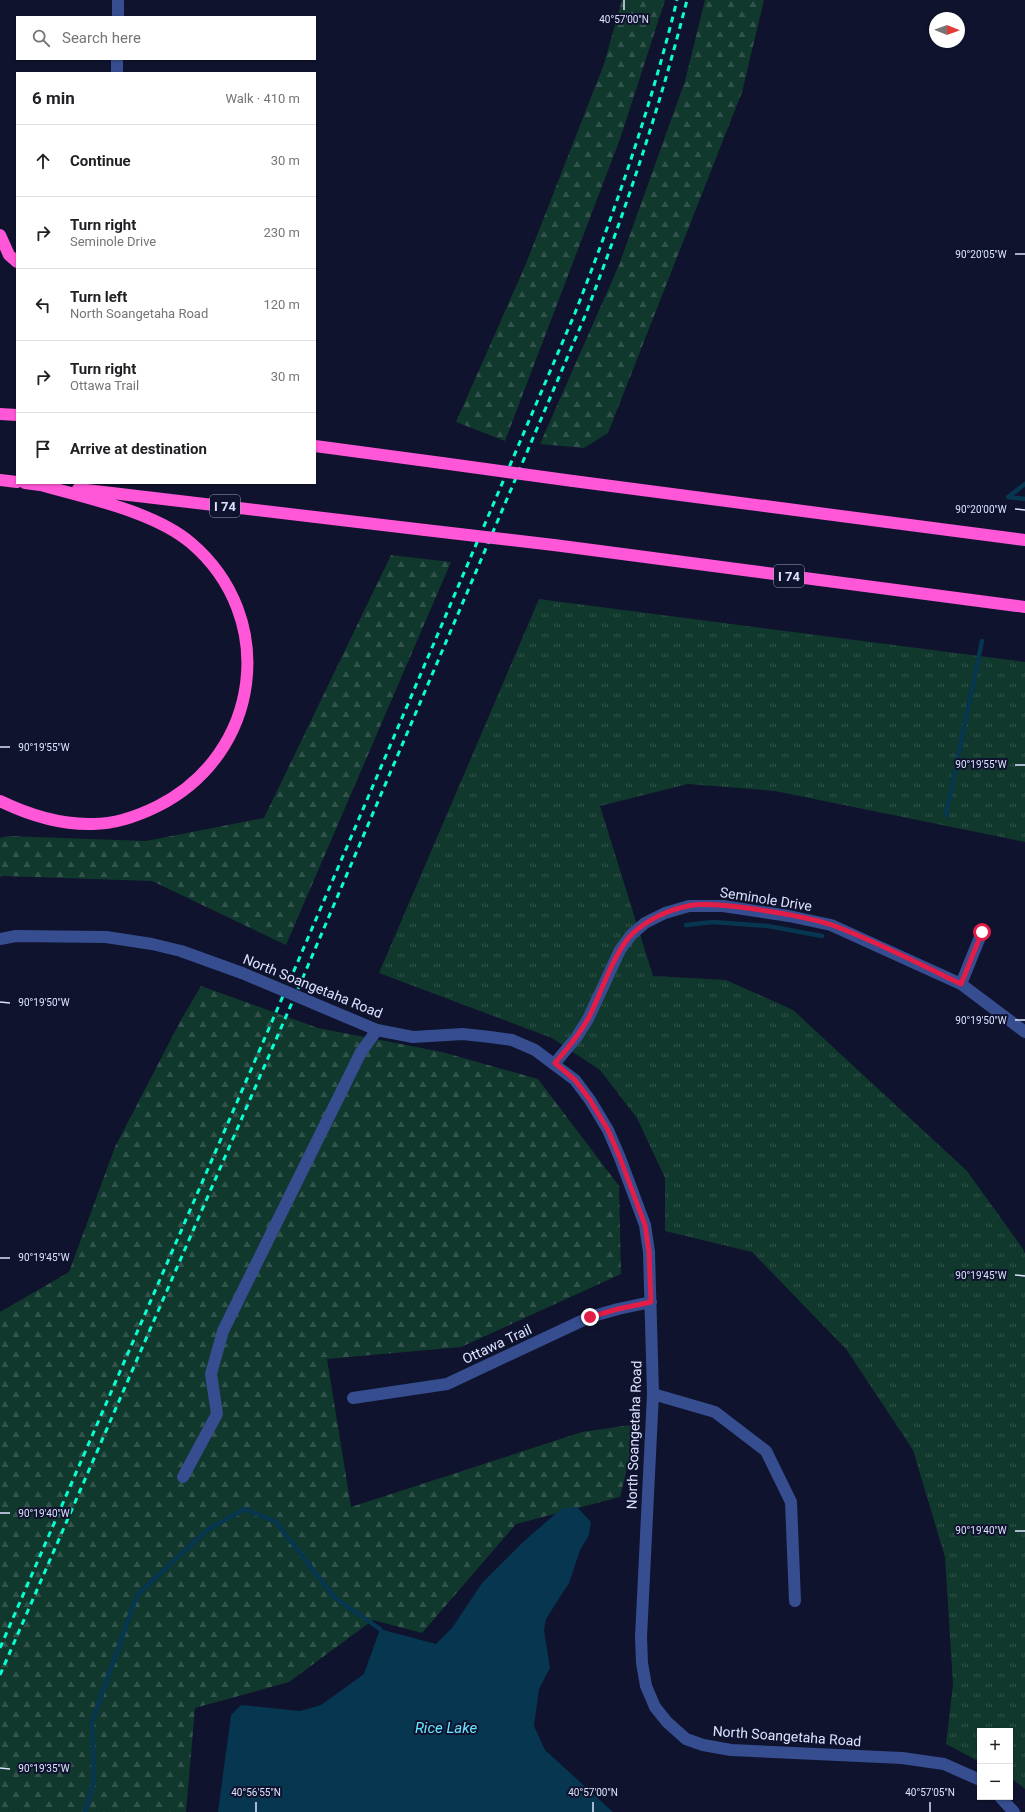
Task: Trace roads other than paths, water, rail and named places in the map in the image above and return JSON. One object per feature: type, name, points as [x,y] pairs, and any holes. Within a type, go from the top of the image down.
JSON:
[{"type":"highway","points":[[0,235],[9,255]]},
{"type":"highway","points":[[0,414],[16,415]]},
{"type":"highway","points":[[316,446],[1025,540]]},
{"type":"highway","points":[[0,480],[16,482]]},
{"type":"highway","name":"I 74","points":[[33,484],[554,545],[1025,607]]},
{"type":"highway","points":[[0,801],[40,817],[67,823],[94,824],[118,821],[142,814],[170,800],[192,784],[214,761],[229,739],[240,713],[246,684],[247,657],[244,631],[237,607],[227,585],[207,558],[190,542],[165,527],[129,510],[41,485]]},
{"type":"street","points":[[118,0],[118,16]]},
{"type":"street","points":[[117,60],[117,72]]},
{"type":"street","name":"Seminole Drive","points":[[555,1063],[576,1038],[588,1019],[620,950],[631,935],[646,923],[665,913],[689,906],[723,906],[789,916],[831,925],[961,984],[1025,1032]]},
{"type":"street","points":[[961,984],[982,932]]},
{"type":"street","name":"North Soangetaha Road","points":[[0,939],[16,936],[106,937],[159,946],[242,973],[377,1030],[413,1037],[463,1034],[512,1040],[535,1050],[555,1063],[575,1080],[590,1100],[608,1130],[645,1225],[649,1252],[653,1394],[646,1504],[642,1656],[646,1686],[655,1707],[667,1722],[686,1738],[703,1745],[731,1750],[915,1759],[944,1764],[977,1779]]},
{"type":"street","points":[[183,1477],[217,1414],[211,1374],[223,1330],[361,1052],[377,1030]]},
{"type":"street","name":"Ottawa Trail","points":[[353,1398],[447,1384],[590,1317],[651,1302]]},
{"type":"street","points":[[653,1394],[715,1412],[766,1451],[791,1502],[795,1601]]},
{"type":"street","points":[[1003,1800],[1014,1812]]},
{"type":"water","name":"Rice Lake","points":[[577,1507],[591,1522],[589,1535],[580,1550],[569,1583],[546,1619],[544,1630],[550,1668],[539,1689],[534,1726],[545,1750],[613,1812],[218,1812],[231,1715],[241,1705],[300,1711],[321,1705],[364,1674],[380,1629],[436,1644],[452,1628],[482,1583],[523,1542],[561,1509]]},
{"type":"waterway","points":[[1008,497],[1025,484]]},
{"type":"waterway","points":[[1008,497],[1025,499]]},
{"type":"waterway","points":[[946,815],[982,641]]},
{"type":"waterway","points":[[686,925],[713,922],[768,926],[822,936]]},
{"type":"waterway","points":[[85,1812],[94,1782],[92,1722],[137,1595],[207,1530],[245,1509],[276,1522],[335,1598],[380,1629]]},
{"type":"railway","points":[[0,1648],[293,973],[575,313],[618,197],[644,119],[677,0]]},
{"type":"railway","points":[[0,1675],[304,975],[585,316],[641,159],[677,40],[687,0]]}]
